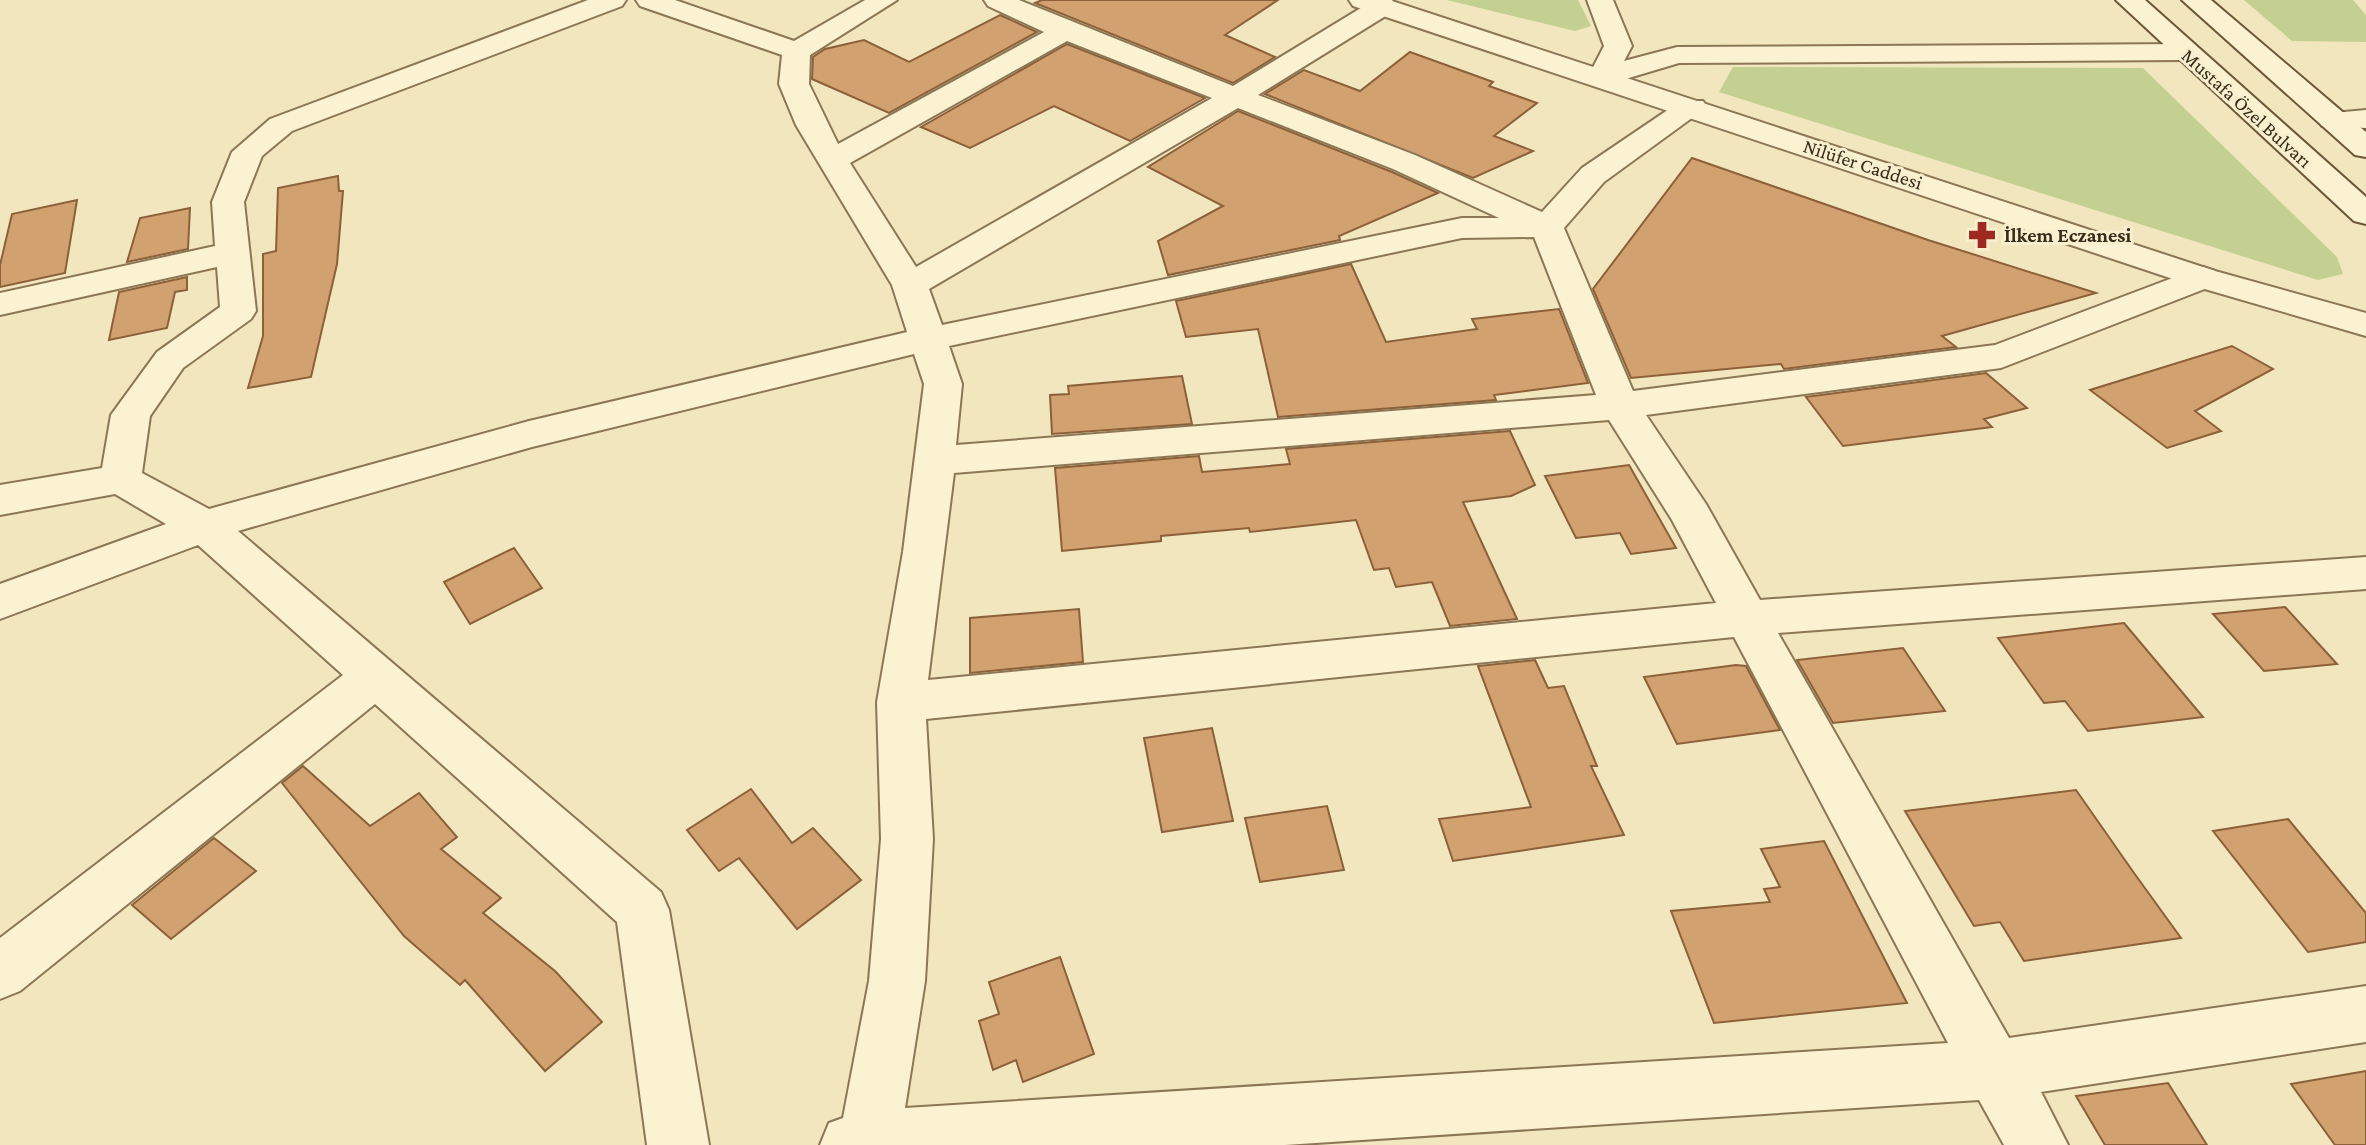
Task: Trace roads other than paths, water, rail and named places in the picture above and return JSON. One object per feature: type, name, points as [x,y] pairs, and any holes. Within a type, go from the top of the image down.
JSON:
[{"type":"street","points":[[120,479],[131,415],[170,360],[238,311],[228,202],[248,152],[281,125],[613,0]]},
{"type":"street","points":[[649,0],[796,51],[884,0]]},
{"type":"street","points":[[997,0],[1065,31],[1404,162],[1547,227],[1582,322],[1620,406],[1691,515],[2037,1145]]},
{"type":"street","points":[[1600,0],[1618,46],[1602,77]]},
{"type":"street","name":"Mustafa Özel Bulvarı","points":[[2129,0],[2366,214]]},
{"type":"street","name":"Mustafa Özel Bulvarı","points":[[2195,0],[2366,148]]},
{"type":"street","points":[[910,285],[1237,96],[1372,3]]},
{"type":"street","name":"Nilüfer Caddesi","points":[[1372,3],[2203,278],[2366,325]]},
{"type":"street","points":[[833,160],[1065,31]]},
{"type":"street","points":[[796,51],[794,84],[811,125],[910,285],[943,384],[901,702],[907,839],[898,965],[863,1144],[1994,1070],[2366,1014]]},
{"type":"street","points":[[1602,77],[1677,55],[2184,52]]},
{"type":"street","points":[[0,602],[204,526],[529,434],[928,339],[1118,302],[1462,228],[1547,227],[1593,175],[1692,107]]},
{"type":"street","points":[[2333,120],[2366,119]]},
{"type":"street","points":[[0,304],[232,253]]},
{"type":"street","points":[[934,461],[1620,406],[2001,356],[2203,278]]},
{"type":"street","points":[[0,500],[120,479],[204,526],[642,910],[678,1145]]},
{"type":"street","points":[[901,702],[1746,618],[2366,573]]},
{"type":"street","points":[[0,972],[376,676]]},
{"type":"place","name":"İlkem Eczanesi","points":[[1982,235]]}]
